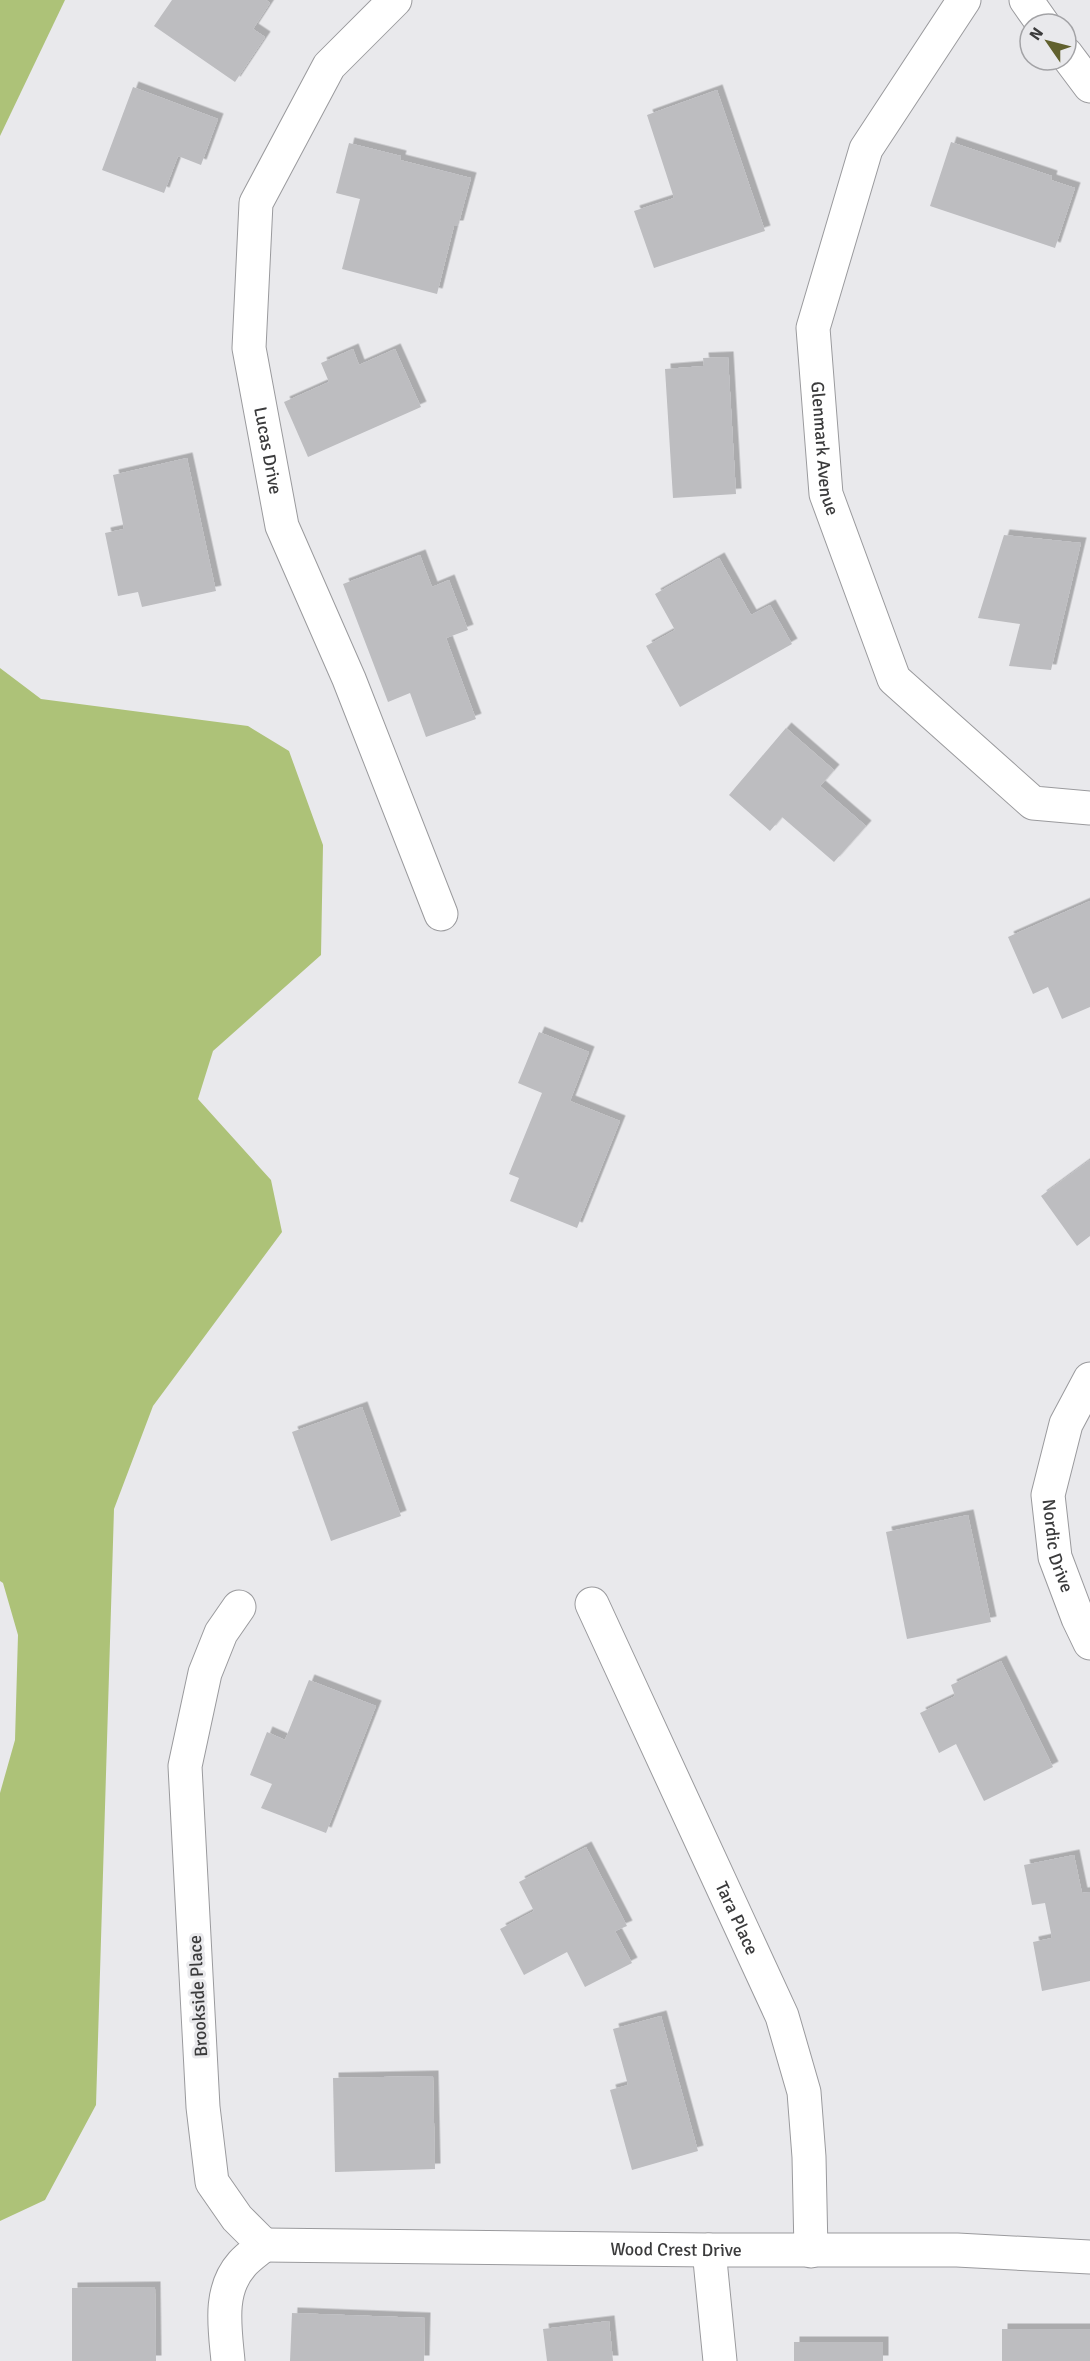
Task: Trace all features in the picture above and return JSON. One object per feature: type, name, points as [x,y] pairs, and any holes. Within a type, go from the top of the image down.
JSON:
[{"type":"street","name":"Lucas Drive","points":[[394,0],[329,66],[256,203],[249,348],[282,526],[349,679],[441,914]]},
{"type":"street","name":"Glenmark Avenue","points":[[964,0],[866,149],[813,328],[826,494],[894,679],[1033,803],[1090,807]]},
{"type":"street","points":[[1078,70],[1090,86]]},
{"type":"street","name":"Nordic Drive","points":[[1090,1379],[1066,1424],[1048,1495],[1054,1557],[1090,1643]]},
{"type":"street","name":"Tara Place","points":[[592,1604],[782,2016],[804,2092],[809,2157],[811,2251]]},
{"type":"street","name":"Brookside Place","points":[[239,1607],[221,1633],[204,1673],[185,1766],[203,2107],[212,2181],[237,2218],[264,2245]]},
{"type":"street","points":[[228,2361],[225,2293],[241,2265],[264,2245]]},
{"type":"street","name":"Wood Crest Drive","points":[[264,2245],[811,2251],[957,2250],[1090,2257]]},
{"type":"street","points":[[709,2250],[720,2361]]},
{"type":"green space","points":[[0,0],[65,0],[0,136]]},
{"type":"green space","points":[[0,668],[41,699],[248,726],[289,751],[323,845],[321,955],[213,1051],[198,1099],[271,1180],[282,1232],[153,1406],[114,1509],[96,2105],[45,2200],[0,2221],[0,1793],[15,1740],[18,1635],[3,1583],[0,1581]]},
{"type":"building","points":[[172,0],[266,0],[270,3],[253,29],[265,37],[235,82],[154,26]]},
{"type":"building","points":[[133,87],[218,119],[201,165],[178,156],[164,193],[102,170]]},
{"type":"building","points":[[717,90],[765,231],[654,268],[634,211],[674,198],[647,115]]},
{"type":"building","points":[[951,142],[1052,176],[1051,180],[1075,188],[1055,248],[930,206]]},
{"type":"building","points":[[349,143],[401,156],[400,160],[471,178],[458,226],[454,226],[437,294],[342,269],[360,199],[336,193]]},
{"type":"building","points":[[353,349],[359,365],[395,349],[421,407],[308,457],[284,402],[329,382],[321,363]]},
{"type":"building","points":[[728,357],[736,494],[673,498],[665,369],[704,366],[703,358]]},
{"type":"building","points":[[187,458],[216,591],[142,607],[138,592],[118,596],[105,533],[124,529],[113,475]]},
{"type":"building","points":[[1004,535],[1081,543],[1051,670],[1009,666],[1020,624],[978,618]]},
{"type":"building","points":[[420,555],[432,587],[449,580],[468,630],[446,638],[476,719],[426,737],[410,693],[388,702],[343,584]]},
{"type":"building","points":[[719,558],[751,615],[770,605],[792,644],[680,707],[646,646],[675,630],[655,594]]},
{"type":"building","points":[[786,728],[834,770],[820,786],[866,826],[834,862],[782,817],[770,831],[729,795]]},
{"type":"building","points":[[1090,901],[1090,1007],[1062,1019],[1048,987],[1033,994],[1008,937]]},
{"type":"building","points":[[539,1032],[589,1052],[570,1101],[620,1121],[577,1228],[510,1201],[519,1178],[509,1174],[542,1093],[518,1083]]},
{"type":"building","points":[[1090,1160],[1090,1236],[1077,1246],[1041,1196]]},
{"type":"building","points":[[362,1407],[401,1516],[331,1541],[292,1432]]},
{"type":"building","points":[[968,1515],[991,1622],[907,1639],[886,1532]]},
{"type":"building","points":[[1001,1661],[1053,1767],[984,1801],[956,1744],[939,1753],[920,1713],[955,1696],[951,1685]]},
{"type":"building","points":[[309,1680],[376,1706],[326,1833],[261,1808],[272,1784],[250,1775],[267,1732],[285,1740]]},
{"type":"building","points":[[586,1847],[627,1926],[615,1931],[632,1963],[585,1987],[567,1952],[524,1975],[500,1929],[534,1911],[519,1882]]},
{"type":"building","points":[[1074,1855],[1082,1893],[1090,1892],[1090,1981],[1042,1991],[1033,1942],[1052,1938],[1045,1903],[1032,1905],[1024,1865]]},
{"type":"building","points":[[661,2016],[698,2151],[632,2170],[610,2090],[628,2085],[613,2029]]},
{"type":"building","points":[[433,2076],[435,2169],[335,2172],[333,2078]]},
{"type":"building","points":[[155,2287],[156,2361],[72,2361],[72,2288]]},
{"type":"building","points":[[292,2313],[425,2318],[424,2361],[290,2361]]},
{"type":"building","points":[[609,2321],[613,2361],[547,2361],[543,2329]]},
{"type":"building","points":[[1002,2329],[1090,2329],[1090,2361],[1002,2361]]},
{"type":"building","points":[[794,2342],[883,2342],[883,2361],[794,2361]]}]
